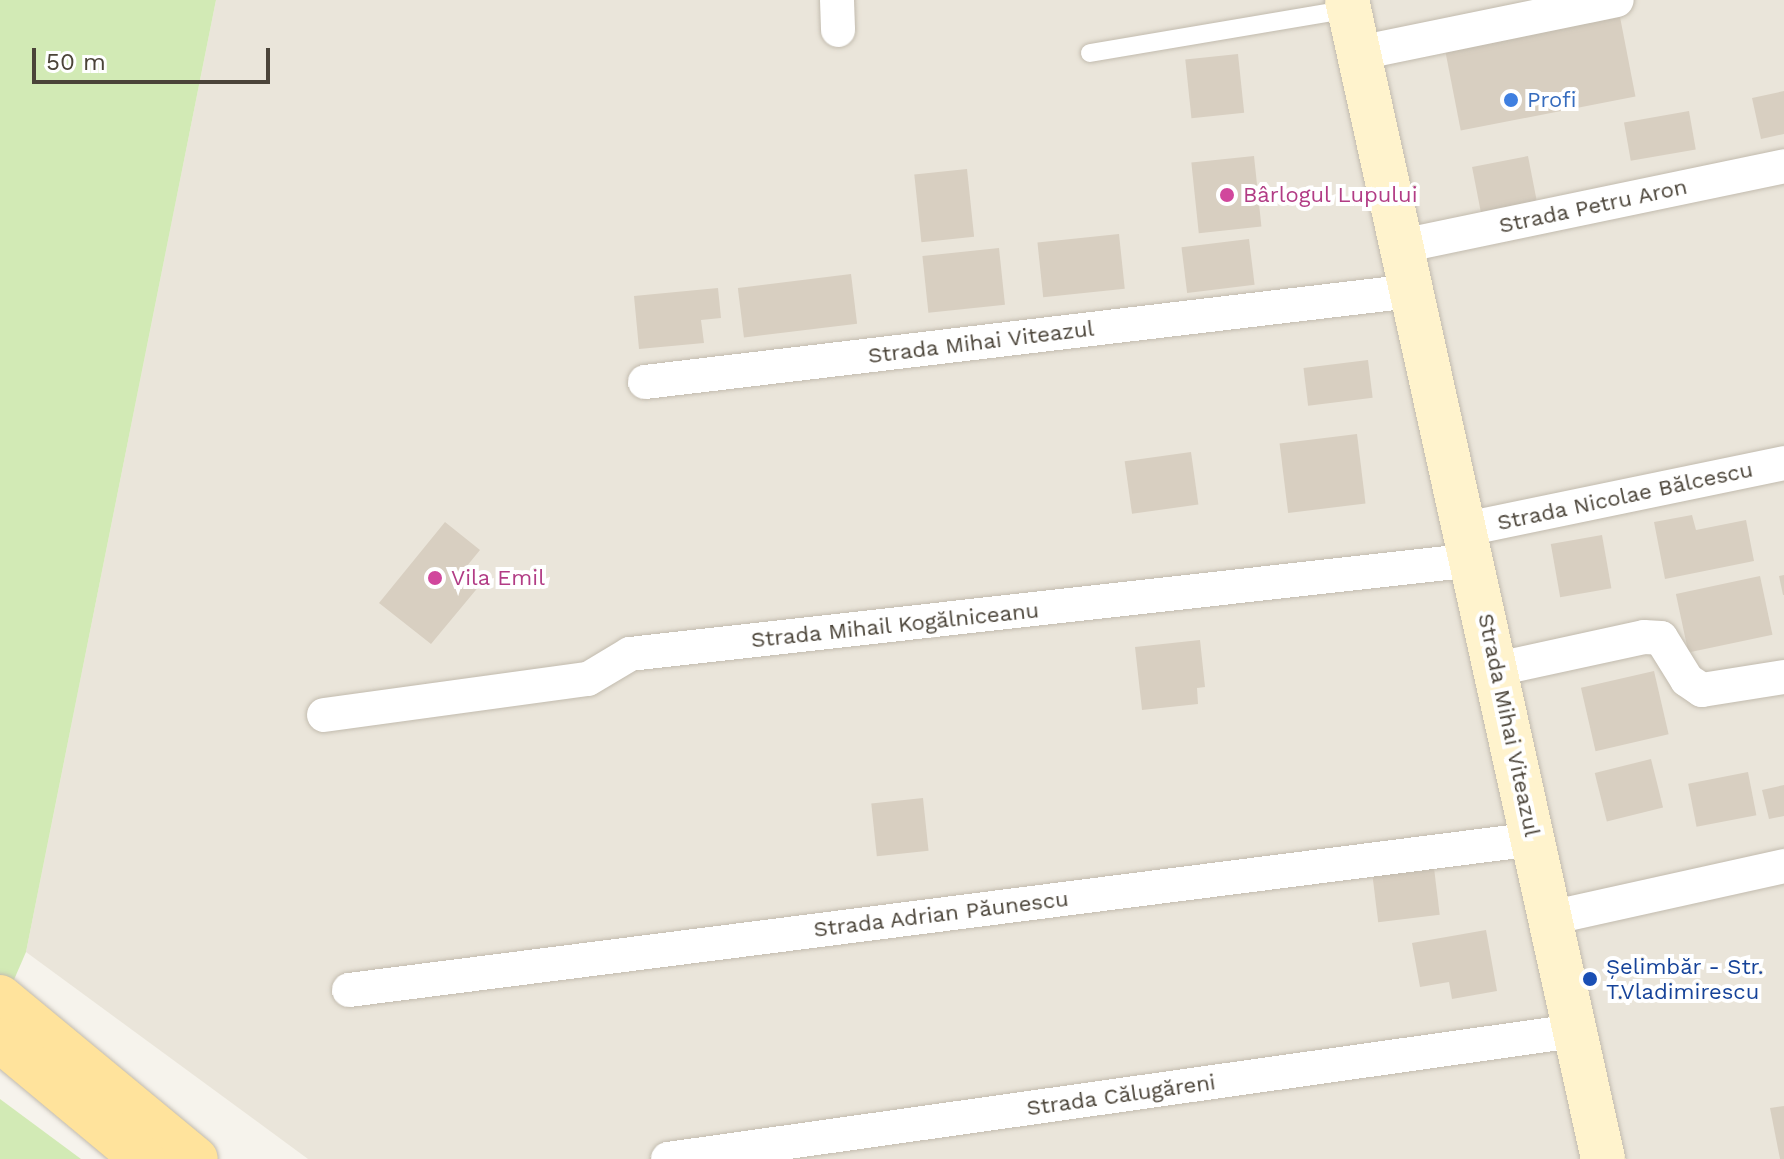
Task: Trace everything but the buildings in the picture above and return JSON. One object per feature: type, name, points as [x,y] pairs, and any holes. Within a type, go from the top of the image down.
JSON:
[{"type":"main road","name":"Strada Mihai Viteazul","points":[[1348,4],[1603,1159]]},
{"type":"main road","points":[[0,997],[196,1159]]},
{"type":"main road","points":[[0,1040],[143,1159]]},
{"type":"street","points":[[1359,53],[1617,0]]},
{"type":"street","name":"Strada Petru Aron","points":[[1402,246],[1784,166]]},
{"type":"street","name":"Strada Mihai Viteazul","points":[[645,382],[1412,291]]},
{"type":"street","name":"Strada Nicolae Bălcescu","points":[[1469,544],[1784,463]]},
{"type":"street","name":"Strada Mihail Kogălniceanu","points":[[324,715],[588,679],[630,654],[1469,544]]},
{"type":"street","points":[[1497,669],[1644,637],[1661,638],[1687,680],[1702,690],[1784,677]]},
{"type":"street","name":"Strada Adrian Păunescu","points":[[349,990],[1534,839]]},
{"type":"street","points":[[1550,918],[1784,866]]},
{"type":"street","name":"Strada Călugăreni","points":[[668,1159],[1574,1031]]},
{"type":"lane","points":[[1090,53],[1348,4]]},
{"type":"shaded area","points":[[216,0],[1784,0],[1784,1159],[308,1159],[26,952]]},
{"type":"green space","points":[[0,0],[216,0],[26,952],[0,1012]]},
{"type":"green space","points":[[0,1099],[81,1159],[0,1159]]},
{"type":"place","name":"Profi","points":[[1511,100]]},
{"type":"place","name":"Bârlogul Lupului","points":[[1227,195]]},
{"type":"place","name":"Vila Emil","points":[[435,578]]},
{"type":"place","name":"Șelimbăr - Str. T.Vladimirescu","points":[[1590,979]]}]
